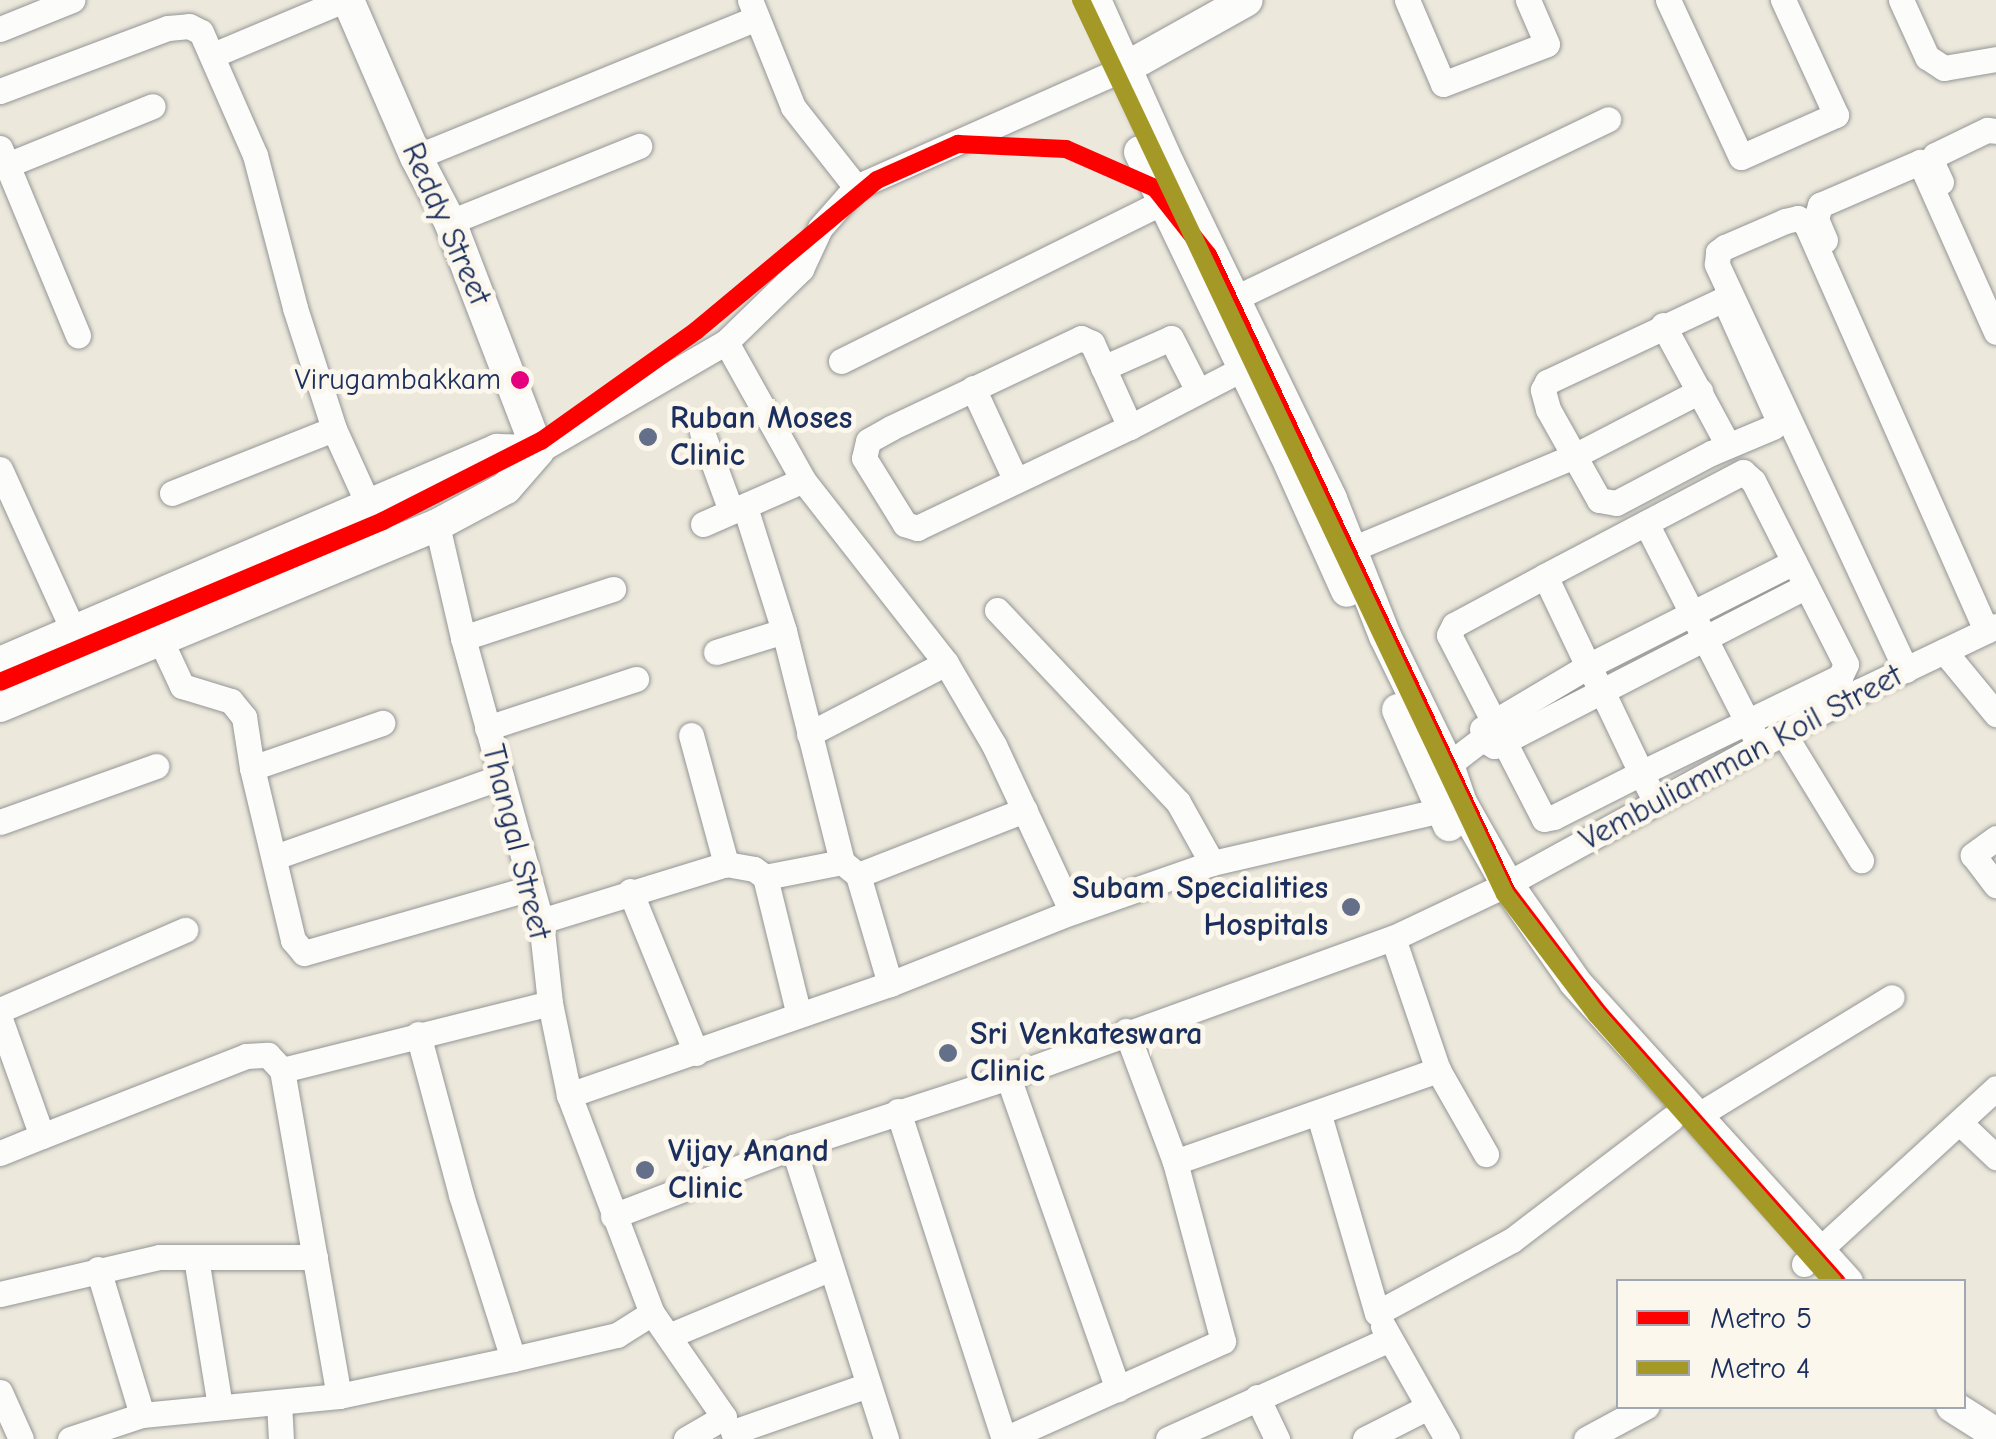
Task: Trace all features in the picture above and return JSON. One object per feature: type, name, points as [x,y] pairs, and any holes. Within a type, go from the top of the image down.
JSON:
[{"type":"main road","name":"Reddy Street","points":[[346,0],[416,157],[450,222],[538,451]]},
{"type":"main road","points":[[1076,0],[1118,71],[1233,299],[1352,549],[1385,636],[1448,766],[1498,889]]},
{"type":"main road","points":[[1096,0],[1161,203],[1286,453],[1441,810],[1586,1024],[1684,1118],[1815,1266],[1840,1279]]},
{"type":"main road","points":[[1118,71],[1247,0]]},
{"type":"main road","points":[[0,663],[497,450],[538,451]]},
{"type":"main road","points":[[0,706],[436,525],[506,488],[538,451]]},
{"type":"main road","points":[[1966,1393],[1996,1414]]},
{"type":"main road","points":[[1957,1409],[1996,1434]]},
{"type":"street","points":[[0,29],[72,0]]},
{"type":"street","points":[[213,55],[346,0]]},
{"type":"street","points":[[1407,0],[1443,84],[1547,44],[1528,0]]},
{"type":"street","points":[[1668,0],[1741,157],[1836,116],[1784,0]]},
{"type":"street","points":[[1901,0],[1927,57],[1944,68],[1996,59]]},
{"type":"street","points":[[416,157],[752,10],[793,107],[856,187]]},
{"type":"street","points":[[0,90],[168,28],[189,26],[201,32],[254,154],[295,308],[334,429],[368,504]]},
{"type":"street","points":[[538,451],[726,342],[801,269],[820,228],[856,187],[1118,71]]},
{"type":"street","points":[[78,335],[4,156],[153,106]]},
{"type":"street","points":[[1233,299],[1608,119]]},
{"type":"street","points":[[1996,131],[1987,130],[1942,150],[1933,165],[1996,311]]},
{"type":"street","points":[[450,222],[639,146]]},
{"type":"street","points":[[1993,627],[1815,211],[1920,162],[1996,332]]},
{"type":"street","points":[[842,361],[1161,203]]},
{"type":"street","points":[[1906,670],[1717,264],[1718,252],[1725,246],[1784,221],[1798,218],[1806,224],[1993,627]]},
{"type":"street","points":[[1724,299],[1778,419],[1773,426],[1616,503],[1598,500],[1544,400],[1547,382],[1663,324],[1724,299]]},
{"type":"street","points":[[1663,324],[1728,445]]},
{"type":"street","points":[[1130,426],[1092,344],[1081,338],[868,441],[863,451],[868,468],[910,528],[1016,481],[1130,426],[1242,369]]},
{"type":"street","points":[[1103,368],[1171,338],[1198,392]]},
{"type":"street","points":[[726,342],[803,480],[946,663],[994,745],[1072,912]]},
{"type":"street","points":[[973,388],[1016,481]]},
{"type":"street","points":[[1352,549],[1574,456],[1700,391]]},
{"type":"street","points":[[172,493],[334,429]]},
{"type":"street","points":[[702,432],[738,509],[784,631],[809,734],[890,984]]},
{"type":"street","points":[[0,469],[75,634]]},
{"type":"street","points":[[1743,472],[1753,481],[1846,664],[1844,672],[1548,820],[1492,733],[1449,629],[1646,523],[1743,472]]},
{"type":"street","points":[[703,524],[803,480]]},
{"type":"street","points":[[1646,523],[1760,747]]},
{"type":"street","name":"Thangal Street","points":[[436,525],[486,728],[541,920],[550,1003],[570,1095],[652,1313],[671,1335],[731,1429]]},
{"type":"street","points":[[1448,766],[1588,666],[1794,562]]},
{"type":"street","points":[[1545,576],[1655,801]]},
{"type":"street","points":[[1492,733],[1601,689],[1806,586]]},
{"type":"street","points":[[463,638],[613,589]]},
{"type":"street","points":[[998,610],[1178,802],[1212,863]]},
{"type":"street","name":"Vembuliamman Koil Street","points":[[613,1216],[794,1147],[1008,1077],[1126,1031],[1394,938],[1498,889],[1655,801],[1993,627]]},
{"type":"street","points":[[716,652],[784,631]]},
{"type":"street","points":[[160,639],[182,686],[231,701],[244,716],[252,768],[293,940],[304,953],[530,888]]},
{"type":"street","points":[[1944,651],[1996,714]]},
{"type":"street","points":[[809,734],[946,663]]},
{"type":"street","points":[[486,728],[636,679]]},
{"type":"street","points":[[252,768],[382,723]]},
{"type":"street","points":[[1784,734],[1860,860]]},
{"type":"street","points":[[691,735],[726,864]]},
{"type":"street","points":[[0,822],[156,766]]},
{"type":"street","points":[[275,857],[500,777]]},
{"type":"street","points":[[541,920],[726,864],[754,870],[765,877],[850,868],[1025,810]]},
{"type":"street","points":[[570,1095],[890,984],[1072,912],[1212,863],[1441,810]]},
{"type":"street","points":[[1996,838],[1973,855],[1996,885]]},
{"type":"street","points":[[765,877],[799,1015]]},
{"type":"street","points":[[630,891],[696,1053]]},
{"type":"street","points":[[0,1010],[185,930]]},
{"type":"street","points":[[1394,938],[1438,1070],[1486,1154]]},
{"type":"street","points":[[1377,1314],[1512,1240],[1684,1118],[1892,997]]},
{"type":"street","points":[[282,1070],[550,1003]]},
{"type":"street","points":[[0,1020],[42,1136]]},
{"type":"street","points":[[898,1111],[1005,1439],[1223,1341],[1174,1162],[1126,1031]]},
{"type":"street","points":[[418,1034],[461,1196],[512,1359]]},
{"type":"street","points":[[0,1153],[246,1056],[268,1055],[282,1070],[339,1396]]},
{"type":"street","points":[[1174,1162],[1319,1115],[1438,1070]]},
{"type":"street","points":[[1008,1077],[1118,1389]]},
{"type":"street","points":[[1815,1266],[1996,1088]]},
{"type":"street","points":[[1319,1115],[1377,1314],[1447,1439]]},
{"type":"street","points":[[1960,1123],[1996,1157]]},
{"type":"street","points":[[794,1147],[886,1439]]},
{"type":"street","points":[[0,1294],[159,1257],[316,1257]]},
{"type":"street","points":[[196,1258],[220,1406]]},
{"type":"street","points":[[671,1335],[831,1268]]},
{"type":"street","points":[[98,1269],[142,1415]]},
{"type":"street","points":[[70,1439],[142,1415],[339,1396],[512,1359],[617,1334],[652,1313]]},
{"type":"street","points":[[1168,1439],[1389,1340]]},
{"type":"street","points":[[686,1439],[731,1429],[868,1385]]},
{"type":"street","points":[[0,1392],[21,1439]]},
{"type":"street","points":[[1257,1397],[1277,1439]]},
{"type":"street","points":[[279,1402],[281,1439]]},
{"type":"street","points":[[1365,1439],[1428,1407]]},
{"type":"street","points":[[1586,1439],[1641,1409]]},
{"type":"metro line","name":"4","points":[[1081,0],[1505,894],[1596,1014],[1830,1279]]},
{"type":"metro line","name":"5","points":[[0,682],[383,521],[541,441],[697,330],[877,180],[958,144],[1066,149],[1155,188],[1208,255],[1507,892],[1598,1012],[1834,1279]]},
{"type":"place","name":"Virugambakkam","points":[[520,380]]},
{"type":"place","name":"Ruban Moses Clinic","points":[[648,437]]},
{"type":"place","name":"Subam Specialities Hospitals","points":[[1351,907]]},
{"type":"place","name":"Sri Venkateswara Clinic","points":[[948,1053]]},
{"type":"place","name":"Vijay Anand Clinic","points":[[645,1170]]}]
